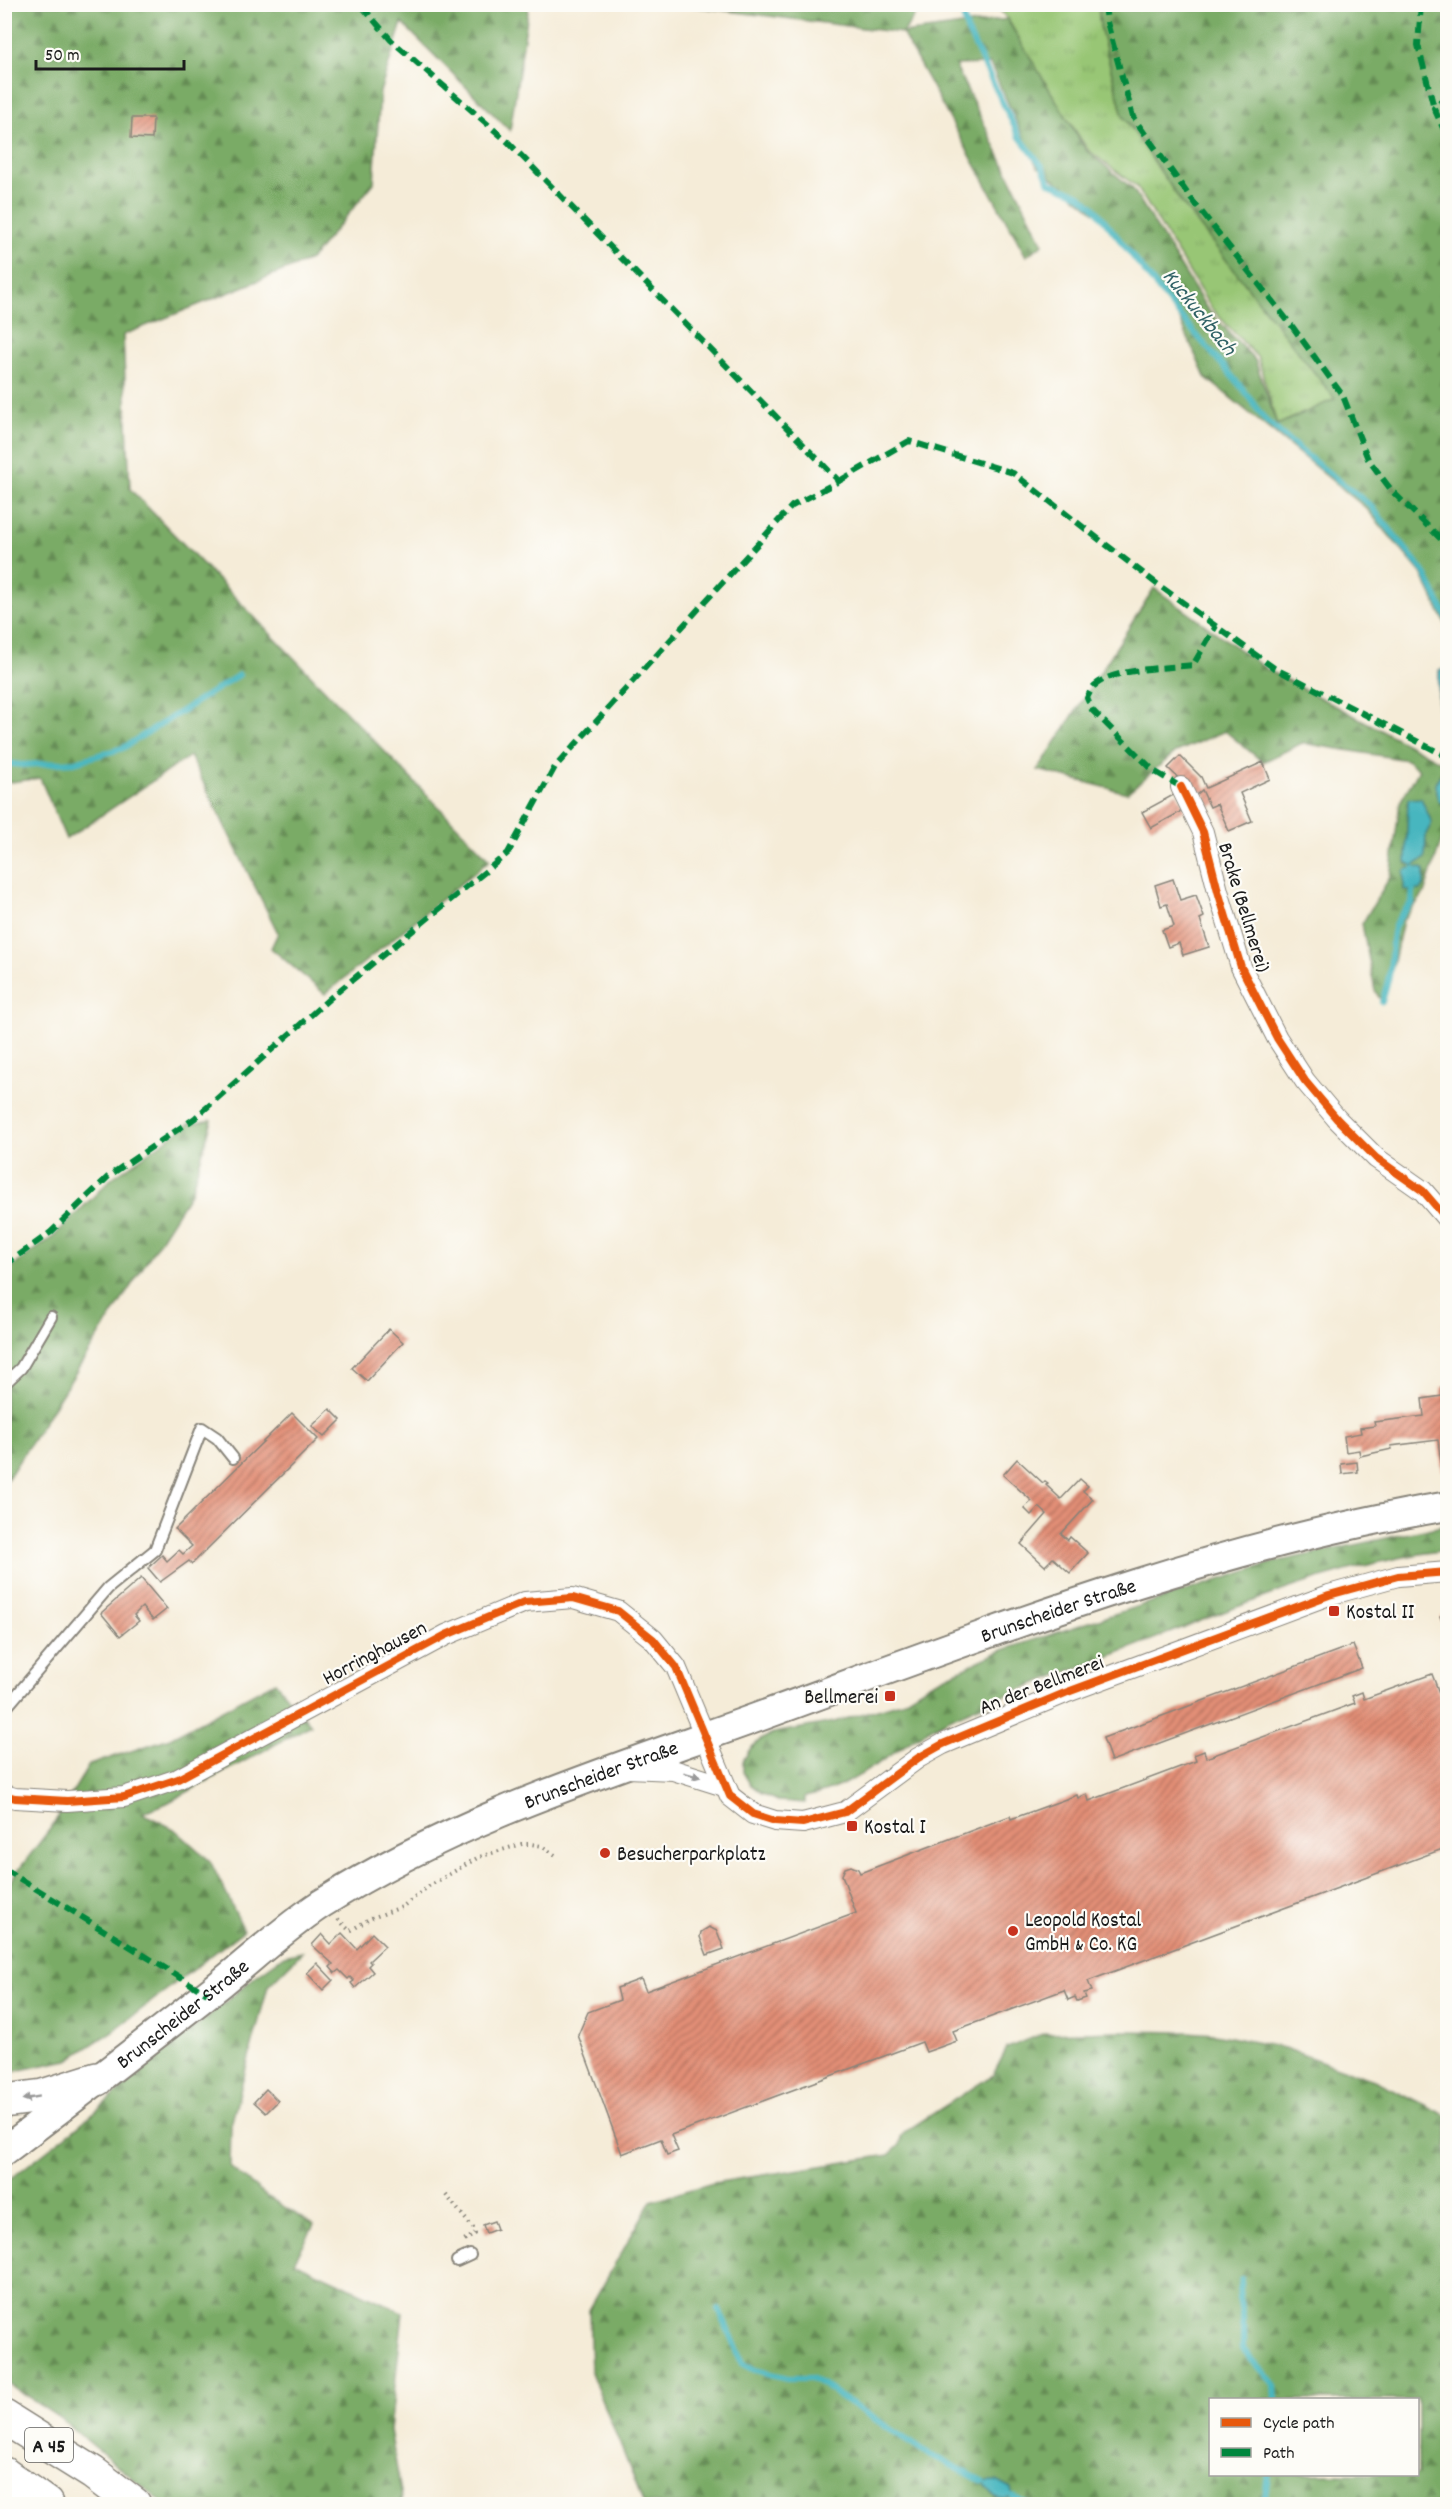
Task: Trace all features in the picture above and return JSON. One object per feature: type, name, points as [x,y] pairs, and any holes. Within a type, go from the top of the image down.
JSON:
[{"type":"highway","points":[[4,2102],[44,2096],[97,2079]]},
{"type":"highway","name":"A 45","points":[[4,2417],[93,2473],[134,2505]]},
{"type":"highway","name":"A 45","points":[[4,2474],[46,2505]]},
{"type":"main road","name":"Brunscheider Straße","points":[[4,2151],[239,1969],[285,1930],[322,1904],[429,1844],[545,1793],[1081,1601],[1331,1529],[1448,1506]]},
{"type":"street","name":"Brake (Bellmerei)","points":[[1181,787],[1203,832],[1240,967],[1278,1038],[1305,1081],[1337,1119],[1376,1158],[1423,1191],[1448,1220]]},
{"type":"street","name":"An der Bellmerei","points":[[705,1737],[730,1796],[753,1814],[775,1821],[803,1823],[823,1820],[857,1805],[918,1758],[943,1744],[1054,1697],[1329,1595],[1398,1576],[1448,1572]]},
{"type":"street","name":"Horringhausen","points":[[4,1795],[67,1801],[124,1797],[178,1779],[446,1635],[525,1602],[573,1598],[618,1611],[653,1640],[676,1667],[705,1737]]},
{"type":"street","name":"An der Bellmerei","points":[[616,1768],[673,1770],[724,1786]]},
{"type":"lane","points":[[4,1384],[21,1368],[51,1317]]},
{"type":"lane","points":[[4,1710],[108,1588],[155,1550],[202,1428],[218,1438],[233,1458]]},
{"type":"lane","points":[[457,2261],[470,2255]]},
{"type":"path","points":[[322,1904],[350,1931],[369,1919],[402,1907],[429,1886],[479,1857],[522,1844],[531,1844],[542,1846],[558,1857]]},
{"type":"path","points":[[446,2195],[473,2228],[475,2234],[462,2243],[457,2261]]},
{"type":"green space","points":[[4,5],[529,5],[510,131],[402,23],[380,92],[374,183],[310,260],[123,335],[130,489],[490,860],[325,994],[271,948],[278,933],[190,756],[66,839],[40,778],[5,783]]},
{"type":"green space","points":[[681,5],[922,5],[903,33],[1007,19],[1086,150],[1133,189],[1207,309],[1255,360],[1277,425],[1335,399],[1184,206],[1123,116],[1100,26],[1098,5],[1447,5],[1447,627],[1421,573],[1366,508],[1205,377],[1173,304],[1101,217],[1037,166],[990,64],[955,65],[1043,244],[1026,256],[902,33]]},
{"type":"green space","points":[[995,5],[1098,5],[1100,26],[1123,116],[1184,206],[1336,399],[1277,425],[1258,358],[1211,308],[1137,187],[1088,150],[1046,86],[1007,18]]},
{"type":"green space","points":[[1154,588],[1268,670],[1447,765],[1447,824],[1424,894],[1403,920],[1389,984],[1382,1002],[1375,991],[1362,924],[1390,877],[1400,802],[1419,770],[1407,760],[1302,743],[1263,762],[1225,731],[1176,752],[1127,793],[1038,770]]},
{"type":"green space","points":[[212,1120],[191,1192],[5,1483],[5,1272],[54,1236],[112,1178],[189,1124]]},
{"type":"green space","points":[[1447,1525],[1447,1550],[1365,1566],[1285,1590],[1014,1692],[947,1720],[861,1775],[825,1792],[805,1797],[805,1803],[778,1801],[763,1794],[750,1784],[743,1772],[743,1761],[750,1749],[760,1740],[774,1733],[834,1722],[901,1702],[931,1683],[1003,1650],[1275,1562]]},
{"type":"green space","points":[[275,1682],[311,1725],[167,1803],[142,1813],[174,1829],[210,1861],[244,1930],[116,2029],[68,2060],[5,2073],[4,1922],[10,1881],[50,1829],[89,1765],[170,1738]]},
{"type":"green space","points":[[302,1952],[268,1986],[231,2125],[230,2167],[266,2196],[314,2225],[294,2262],[403,2312],[390,2430],[403,2504],[164,2504],[61,2419],[5,2382],[5,2183],[73,2130],[256,1976],[284,1956]]},
{"type":"green space","points":[[1117,2031],[1215,2034],[1284,2048],[1374,2080],[1447,2116],[1447,2504],[644,2504],[591,2372],[589,2310],[651,2201],[713,2183],[889,2155],[900,2145],[901,2136],[909,2129],[993,2075],[1007,2048],[1045,2033]]},
{"type":"water","points":[[1439,670],[1447,671],[1448,712],[1443,713],[1438,708]]},
{"type":"water","points":[[1439,776],[1447,776],[1447,804],[1439,802],[1437,795],[1436,786]]},
{"type":"water","points":[[1421,798],[1432,823],[1426,834],[1425,858],[1413,866],[1406,862],[1408,799]]},
{"type":"water","points":[[1408,868],[1424,869],[1424,885],[1420,890],[1404,890],[1404,871]]},
{"type":"water","points":[[982,2481],[996,2481],[1011,2489],[1013,2497],[999,2498]]},
{"type":"building","points":[[132,118],[153,118],[152,139],[131,138]]},
{"type":"building","points":[[1180,756],[1201,777],[1206,788],[1263,762],[1270,779],[1240,793],[1252,821],[1229,831],[1217,804],[1210,807],[1202,790],[1196,795],[1168,768]]},
{"type":"building","points":[[1177,793],[1186,809],[1151,828],[1142,812]]},
{"type":"building","points":[[1173,879],[1180,900],[1196,895],[1204,917],[1200,919],[1209,947],[1183,955],[1179,943],[1168,947],[1162,930],[1174,926],[1167,904],[1161,906],[1155,885]]},
{"type":"building","points":[[389,1329],[403,1342],[367,1381],[352,1368]]},
{"type":"building","points":[[1441,1387],[1448,1387],[1448,1470],[1442,1471],[1438,1440],[1391,1446],[1392,1449],[1360,1456],[1359,1450],[1346,1452],[1344,1436],[1361,1433],[1360,1428],[1375,1426],[1374,1422],[1424,1416],[1422,1399],[1442,1396]]},
{"type":"building","points":[[330,1409],[341,1420],[324,1437],[312,1426]]},
{"type":"building","points":[[292,1413],[318,1439],[192,1564],[189,1561],[160,1582],[148,1568],[162,1555],[167,1561],[179,1550],[183,1554],[192,1546],[175,1529]]},
{"type":"building","points":[[1017,1459],[1043,1483],[1045,1481],[1048,1483],[1046,1485],[1061,1499],[1080,1479],[1088,1486],[1083,1491],[1093,1499],[1061,1534],[1068,1540],[1070,1537],[1088,1553],[1070,1573],[1053,1558],[1045,1566],[1021,1544],[1047,1514],[1039,1507],[1031,1515],[1024,1508],[1032,1501],[1003,1475]]},
{"type":"building","points":[[1357,1462],[1358,1472],[1342,1474],[1341,1464]]},
{"type":"building","points":[[141,1578],[167,1609],[153,1620],[142,1607],[134,1615],[139,1621],[120,1636],[101,1613]]},
{"type":"building","points":[[1448,1614],[1448,1629],[1445,1630],[1440,1616]]},
{"type":"building","points":[[1353,1645],[1362,1668],[1111,1761],[1103,1738]]},
{"type":"building","name":"Leopold Kostal GmbH & Co. KG","points":[[1432,1674],[1448,1717],[1448,1847],[1088,1981],[1092,1991],[1084,1993],[1086,1998],[1077,2001],[1075,1997],[1068,2000],[1064,1990],[953,2031],[957,2041],[926,2052],[922,2042],[671,2135],[678,2151],[667,2155],[661,2139],[622,2154],[578,2035],[588,2012],[620,2000],[617,1988],[641,1979],[646,1991],[856,1913],[842,1875],[845,1868],[851,1866],[858,1869],[860,1873],[1010,1816],[1011,1819],[1077,1795],[1078,1798],[1087,1794],[1089,1801],[1196,1761],[1194,1755],[1204,1751],[1206,1758],[1355,1703],[1352,1696],[1362,1692],[1364,1699]]},
{"type":"building","points":[[709,1927],[717,1931],[724,1949],[707,1955],[700,1937],[701,1932]]},
{"type":"building","points":[[342,1933],[357,1949],[372,1933],[385,1946],[369,1961],[371,1963],[368,1966],[373,1972],[355,1988],[351,1983],[354,1981],[350,1977],[348,1979],[339,1970],[335,1973],[330,1967],[333,1964],[312,1945],[322,1934],[331,1944]]},
{"type":"building","points":[[317,1963],[333,1980],[323,1990],[307,1973]]},
{"type":"building","points":[[266,2089],[278,2101],[266,2113],[254,2102]]},
{"type":"building","points":[[494,2221],[497,2229],[486,2233],[483,2225]]},
{"type":"waterway","name":"Kuckuckbach","points":[[960,4],[967,30],[1019,136],[1042,166],[1050,183],[1080,195],[1094,207],[1170,304],[1243,389],[1265,420],[1370,505],[1424,572],[1448,620]]},
{"type":"waterway","points":[[4,763],[22,765],[75,762],[123,748],[239,675]]},
{"type":"waterway","name":"Kuckuckbach","points":[[1382,1002],[1387,986],[1395,926],[1412,903],[1414,869]]},
{"type":"waterway","points":[[1242,2279],[1239,2298],[1243,2318],[1243,2349],[1274,2384],[1275,2398]]},
{"type":"waterway","points":[[719,2309],[742,2363],[755,2370],[788,2378],[812,2378],[922,2450],[982,2481]]},
{"type":"waterway","points":[[1264,2504],[1268,2476]]},
{"type":"waterway","points":[[1013,2497],[1030,2504]]},
{"type":"marked path","points":[[4,1266],[51,1232],[110,1175],[195,1118],[330,998],[508,853],[555,767],[792,506],[839,481],[508,142],[391,40],[360,4]]},
{"type":"marked path","points":[[1105,4],[1107,22],[1133,117],[1192,200],[1292,326],[1343,396],[1368,459],[1392,491],[1448,546]]},
{"type":"marked path","points":[[1421,4],[1418,45],[1434,108]]},
{"type":"marked path","points":[[1448,95],[1434,108],[1448,139]]},
{"type":"marked path","points":[[839,481],[909,441],[1013,473],[1157,584],[1274,668],[1448,757]]},
{"type":"marked path","points":[[1181,787],[1154,771],[1092,710],[1087,698],[1094,686],[1114,676],[1141,670],[1193,665],[1216,626]]},
{"type":"marked path","points":[[4,1869],[207,1994]]},
{"type":"cycle path","points":[[1181,787],[1203,832],[1241,967],[1277,1038],[1305,1081],[1337,1119],[1376,1158],[1423,1191],[1448,1220]]},
{"type":"cycle path","points":[[4,1795],[15,1798],[67,1801],[124,1797],[178,1779],[446,1635],[525,1602],[573,1598],[618,1611],[653,1639],[676,1667],[730,1796],[753,1814],[775,1821],[803,1823],[845,1812],[918,1758],[943,1744],[1065,1693],[1329,1595],[1398,1576],[1448,1572]]},
{"type":"place","name":"Kostal II","points":[[1334,1611]]},
{"type":"place","name":"Bellmerei","points":[[890,1696]]},
{"type":"place","name":"Kostal I","points":[[852,1826]]},
{"type":"place","name":"Besucherparkplatz","points":[[605,1853]]},
{"type":"place","name":"Leopold Kostal GmbH & Co. KG","points":[[1013,1931]]}]
